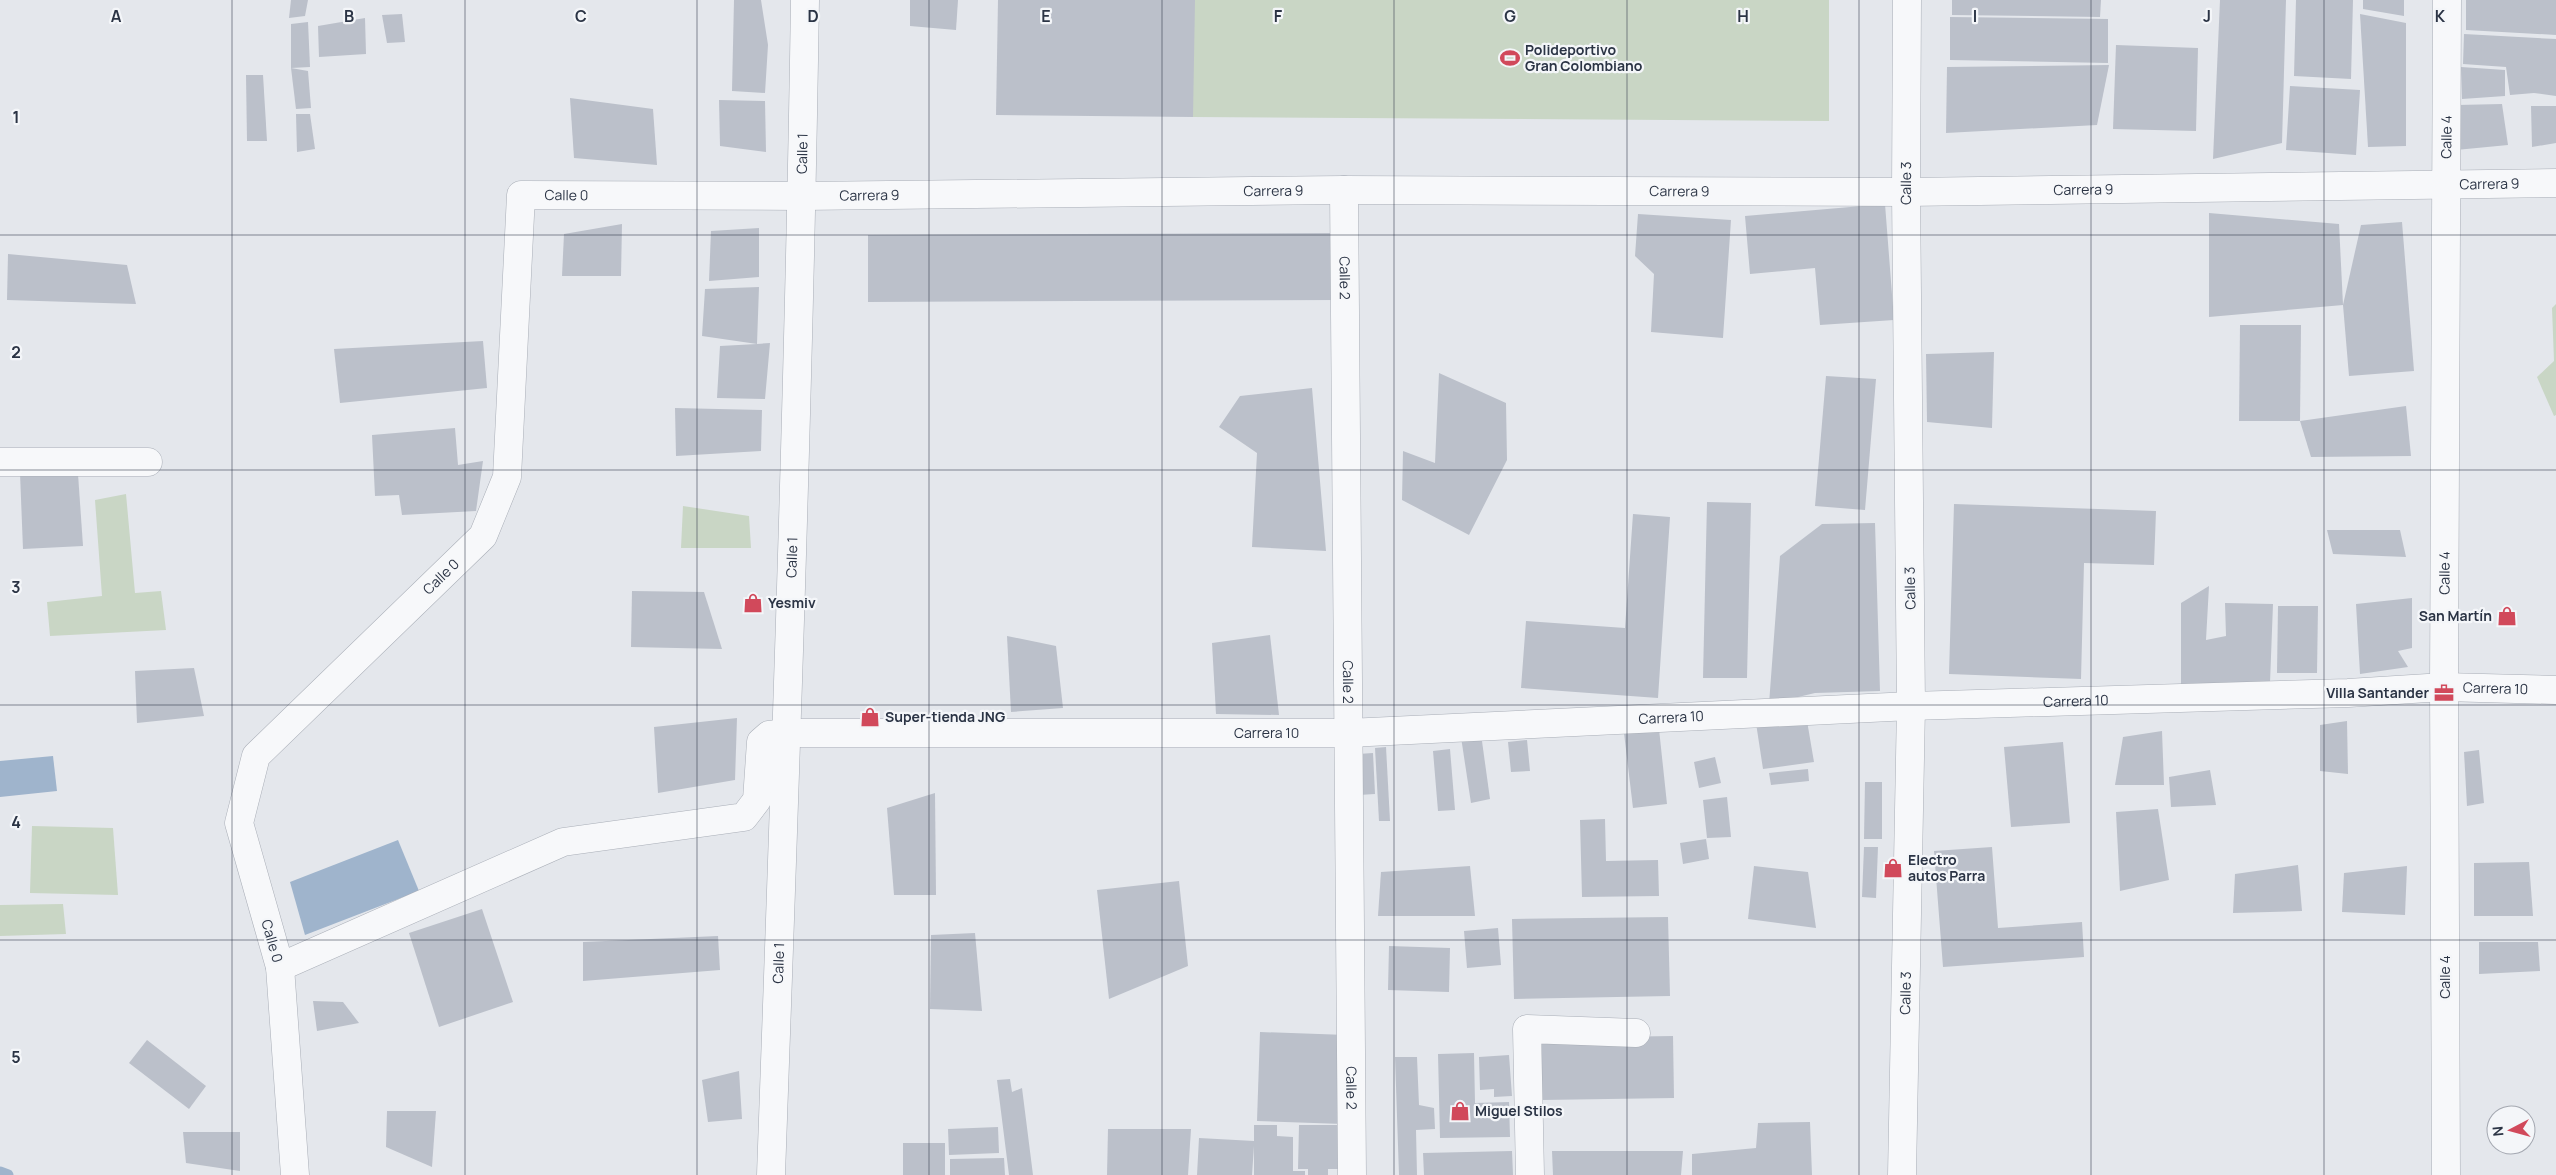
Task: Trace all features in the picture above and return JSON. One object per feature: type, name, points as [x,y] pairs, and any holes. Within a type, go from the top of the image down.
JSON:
[{"type":"street","name":"Calle 1","points":[[771,1175],[787,733],[802,196],[805,0]]},
{"type":"street","name":"Calle 3","points":[[1902,1175],[1911,706],[1906,192],[1907,0]]},
{"type":"street","name":"Calle 4","points":[[2446,1175],[2444,687],[2447,0]]},
{"type":"street","name":"Carrera 9","points":[[802,196],[1344,190],[1906,192],[2556,183]]},
{"type":"street","name":"Calle 2","points":[[1344,190],[1352,1175]]},
{"type":"street","name":"Calle 0","points":[[295,1175],[280,967],[239,823],[256,756],[483,536],[507,478],[521,195],[802,196]]},
{"type":"street","points":[[0,462],[148,462]]},
{"type":"street","name":"Carrera 10","points":[[280,967],[563,842],[744,817],[756,800],[761,742],[769,735],[787,733],[1348,734],[1911,706],[2348,693],[2444,687],[2556,690]]},
{"type":"street","points":[[1530,1175],[1527,1029],[1636,1033]]},
{"type":"green space","name":"Polideportivo Gran Colombiano","points":[[1190,0],[1829,0],[1829,121],[1193,117]]},
{"type":"green space","points":[[2556,304],[2556,415],[2554,416],[2537,377],[2554,361],[2552,308]]},
{"type":"green space","points":[[126,494],[135,593],[161,591],[166,630],[50,636],[47,602],[102,596],[95,500]]},
{"type":"green space","points":[[683,506],[749,516],[751,548],[681,548]]},
{"type":"green space","points":[[32,826],[113,828],[118,895],[30,893]]},
{"type":"green space","points":[[63,904],[66,934],[0,936],[0,905]]},
{"type":"water","points":[[53,756],[57,791],[0,797],[0,761]]},
{"type":"water","points":[[398,840],[419,891],[305,935],[290,882]]},
{"type":"building","points":[[291,0],[308,0],[305,16],[289,18]]},
{"type":"building","points":[[734,0],[761,0],[768,45],[765,93],[732,91]]},
{"type":"building","points":[[910,0],[958,0],[956,30],[910,26]]},
{"type":"building","points":[[998,0],[1195,0],[1193,117],[996,115]]},
{"type":"building","points":[[1952,0],[2101,0],[2100,17],[1952,15]]},
{"type":"building","points":[[2220,0],[2286,0],[2282,143],[2213,159]]},
{"type":"building","points":[[2296,0],[2353,0],[2351,79],[2294,76]]},
{"type":"building","points":[[2363,0],[2404,0],[2404,16],[2363,9]]},
{"type":"building","points":[[2466,0],[2556,0],[2556,35],[2466,30]]},
{"type":"building","points":[[402,14],[405,42],[387,43],[382,15]]},
{"type":"building","points":[[2360,14],[2406,23],[2406,146],[2368,147]]},
{"type":"building","points":[[1950,17],[2108,19],[2108,63],[1950,60]]},
{"type":"building","points":[[365,18],[366,54],[319,57],[318,26]]},
{"type":"building","points":[[308,22],[310,67],[291,68],[291,24]]},
{"type":"building","points":[[2464,34],[2556,39],[2556,96],[2534,93],[2510,95],[2506,67],[2463,64]]},
{"type":"building","points":[[2116,45],[2198,48],[2196,131],[2113,129]]},
{"type":"building","points":[[2109,65],[2097,125],[1946,133],[1947,67]]},
{"type":"building","points":[[2461,67],[2505,70],[2505,96],[2462,99]]},
{"type":"building","points":[[291,68],[308,71],[311,108],[296,109]]},
{"type":"building","points":[[246,75],[263,75],[267,141],[247,141]]},
{"type":"building","points":[[2290,86],[2360,90],[2356,155],[2286,150]]},
{"type":"building","points":[[570,98],[653,109],[657,165],[574,158]]},
{"type":"building","points":[[719,100],[765,101],[766,152],[720,146]]},
{"type":"building","points":[[2502,104],[2508,145],[2456,150],[2457,105]]},
{"type":"building","points":[[2531,106],[2556,106],[2556,143],[2532,147]]},
{"type":"building","points":[[296,114],[310,114],[315,149],[297,152]]},
{"type":"building","points":[[1885,204],[1894,320],[1820,325],[1815,268],[1750,274],[1745,216]]},
{"type":"building","points":[[2209,213],[2339,224],[2343,305],[2209,317]]},
{"type":"building","points":[[1638,214],[1731,220],[1723,338],[1651,332],[1654,274],[1635,256]]},
{"type":"building","points":[[2402,222],[2414,371],[2349,376],[2343,305],[2361,225]]},
{"type":"building","points":[[622,224],[621,276],[562,276],[564,234]]},
{"type":"building","points":[[759,228],[759,277],[709,281],[711,231]]},
{"type":"building","points":[[1340,233],[1340,300],[868,302],[868,235]]},
{"type":"building","points":[[8,254],[127,265],[136,304],[7,300]]},
{"type":"building","points":[[759,287],[757,344],[702,336],[705,289]]},
{"type":"building","points":[[2240,325],[2301,325],[2300,421],[2239,421]]},
{"type":"building","points":[[483,341],[487,388],[340,403],[334,349]]},
{"type":"building","points":[[770,343],[765,399],[717,398],[720,346]]},
{"type":"building","points":[[1994,352],[1992,428],[1927,422],[1926,354]]},
{"type":"building","points":[[1439,373],[1506,403],[1507,460],[1469,535],[1402,500],[1403,451],[1435,463]]},
{"type":"building","points":[[1826,376],[1876,379],[1865,510],[1815,506]]},
{"type":"building","points":[[1312,388],[1326,551],[1252,547],[1257,453],[1219,427],[1240,396]]},
{"type":"building","points":[[2406,406],[2411,456],[2311,457],[2300,421]]},
{"type":"building","points":[[675,408],[762,410],[761,451],[676,456]]},
{"type":"building","points":[[455,428],[458,465],[483,461],[476,511],[402,515],[399,495],[375,496],[372,435]]},
{"type":"building","points":[[20,473],[78,474],[83,546],[23,549]]},
{"type":"building","points":[[1707,502],[1751,503],[1747,678],[1703,678]]},
{"type":"building","points":[[1954,504],[2156,511],[2154,565],[2084,563],[2081,679],[1949,674]]},
{"type":"building","points":[[1633,514],[1670,517],[1658,698],[1521,688],[1526,621],[1625,628]]},
{"type":"building","points":[[1875,523],[1880,691],[1815,693],[1769,704],[1780,556],[1822,524]]},
{"type":"building","points":[[2327,530],[2400,530],[2406,557],[2333,554]]},
{"type":"building","points":[[2209,586],[2206,640],[2226,636],[2225,603],[2273,604],[2270,683],[2181,684],[2181,603]]},
{"type":"building","points":[[632,591],[704,592],[722,649],[631,647]]},
{"type":"building","points":[[2412,598],[2412,648],[2398,651],[2408,667],[2360,674],[2356,604]]},
{"type":"building","points":[[2278,606],[2318,606],[2317,673],[2277,673]]},
{"type":"building","points":[[1270,635],[1279,715],[1216,714],[1212,643]]},
{"type":"building","points":[[1007,636],[1056,646],[1063,708],[1011,712]]},
{"type":"building","points":[[194,668],[204,716],[137,723],[135,671]]},
{"type":"building","points":[[1806,715],[1814,762],[1763,769],[1756,723]]},
{"type":"building","points":[[737,718],[735,780],[658,793],[654,727]]},
{"type":"building","points":[[2347,721],[2348,774],[2320,771],[2320,725]]},
{"type":"building","points":[[1659,729],[1667,804],[1633,808],[1624,733]]},
{"type":"building","points":[[2162,731],[2164,785],[2115,785],[2123,737]]},
{"type":"building","points":[[1481,734],[1490,799],[1471,803],[1461,737]]},
{"type":"building","points":[[1527,740],[1530,771],[1511,772],[1508,742]]},
{"type":"building","points":[[2063,742],[2070,823],[2011,827],[2004,747]]},
{"type":"building","points":[[1386,747],[1390,821],[1379,821],[1375,748]]},
{"type":"building","points":[[1450,749],[1455,810],[1438,811],[1433,751]]},
{"type":"building","points":[[2479,750],[2484,803],[2467,806],[2464,752]]},
{"type":"building","points":[[1373,753],[1375,794],[1359,795],[1358,754]]},
{"type":"building","points":[[1715,757],[1721,783],[1699,788],[1694,762]]},
{"type":"building","points":[[1808,769],[1809,781],[1771,785],[1769,773]]},
{"type":"building","points":[[2210,770],[2216,805],[2171,807],[2169,777]]},
{"type":"building","points":[[1865,782],[1882,782],[1882,839],[1864,839]]},
{"type":"building","points":[[935,793],[936,895],[894,895],[887,808]]},
{"type":"building","points":[[1727,797],[1731,837],[1707,838],[1703,800]]},
{"type":"building","points":[[2158,809],[2169,880],[2120,891],[2116,812]]},
{"type":"building","points":[[1605,819],[1606,861],[1658,860],[1659,896],[1582,897],[1580,820]]},
{"type":"building","points":[[1706,839],[1709,859],[1683,864],[1680,843]]},
{"type":"building","points":[[1864,847],[1878,847],[1876,898],[1862,897]]},
{"type":"building","points":[[1992,847],[1998,928],[2082,922],[2084,957],[1943,967],[1934,851]]},
{"type":"building","points":[[2529,862],[2533,916],[2474,916],[2474,863]]},
{"type":"building","points":[[2298,865],[2302,911],[2233,913],[2235,874]]},
{"type":"building","points":[[1470,866],[1475,916],[1378,916],[1381,872]]},
{"type":"building","points":[[1754,866],[1808,872],[1816,928],[1748,919]]},
{"type":"building","points":[[2407,866],[2405,915],[2342,912],[2344,873]]},
{"type":"building","points":[[1179,881],[1188,966],[1109,999],[1097,890]]},
{"type":"building","points":[[482,909],[513,1002],[439,1027],[409,933]]},
{"type":"building","points":[[1668,917],[1670,996],[1514,999],[1512,919]]},
{"type":"building","points":[[1498,928],[1501,965],[1467,968],[1464,931]]},
{"type":"building","points":[[975,933],[982,1011],[930,1009],[931,935]]},
{"type":"building","points":[[718,936],[720,970],[583,981],[583,942]]},
{"type":"building","points":[[2479,942],[2538,942],[2540,971],[2479,974]]},
{"type":"building","points":[[1389,946],[1450,948],[1449,992],[1388,990]]},
{"type":"building","points":[[313,1001],[343,1002],[359,1023],[317,1031]]},
{"type":"building","points":[[1260,1032],[1347,1035],[1343,1124],[1257,1121]]},
{"type":"building","points":[[1673,1036],[1674,1098],[1542,1100],[1542,1038]]},
{"type":"building","points":[[147,1040],[206,1086],[189,1109],[129,1063]]},
{"type":"building","points":[[1474,1053],[1475,1103],[1509,1102],[1510,1137],[1440,1138],[1438,1054]]},
{"type":"building","points":[[1509,1055],[1512,1096],[1494,1097],[1494,1089],[1480,1090],[1479,1057]]},
{"type":"building","points":[[1395,1057],[1417,1057],[1419,1105],[1434,1108],[1435,1129],[1416,1130],[1417,1175],[1399,1175]]},
{"type":"building","points":[[739,1071],[742,1119],[708,1122],[702,1080]]},
{"type":"building","points":[[1010,1079],[1012,1092],[1022,1088],[1033,1175],[1009,1175],[997,1080]]},
{"type":"building","points":[[387,1111],[436,1111],[432,1167],[386,1147]]},
{"type":"building","points":[[1810,1122],[1812,1175],[1692,1175],[1692,1154],[1756,1148],[1758,1123]]},
{"type":"building","points":[[1254,1125],[1277,1125],[1277,1136],[1293,1137],[1293,1171],[1305,1171],[1305,1175],[1254,1175],[1254,1146],[1252,1175],[1197,1175],[1199,1138],[1254,1141]]},
{"type":"building","points":[[1299,1125],[1339,1125],[1338,1169],[1328,1169],[1328,1175],[1308,1175],[1308,1169],[1298,1169]]},
{"type":"building","points":[[998,1127],[999,1153],[949,1155],[948,1129]]},
{"type":"building","points":[[1108,1129],[1191,1129],[1188,1175],[1107,1175]]},
{"type":"building","points":[[183,1132],[240,1132],[240,1171],[186,1163]]},
{"type":"building","points":[[903,1143],[945,1143],[945,1175],[903,1175]]},
{"type":"building","points":[[1512,1151],[1513,1175],[1424,1175],[1423,1153]]},
{"type":"building","points":[[1552,1151],[1683,1151],[1681,1175],[1553,1175]]},
{"type":"building","points":[[1004,1158],[1005,1175],[950,1175],[950,1159]]},
{"type":"waterway","points":[[0,1172],[8,1175]]},
{"type":"place","name":"Polideportivo Gran Colombiano","points":[[1510,58]]},
{"type":"place","name":"Yesmiv","points":[[753,603]]},
{"type":"place","name":"San Martín","points":[[2507,616]]},
{"type":"place","name":"Villa Santander","points":[[2444,693]]},
{"type":"place","name":"Super-tienda JNG","points":[[870,717]]},
{"type":"place","name":"Electro autos Parra","points":[[1893,868]]},
{"type":"place","name":"Miguel Stilos","points":[[1460,1111]]}]
